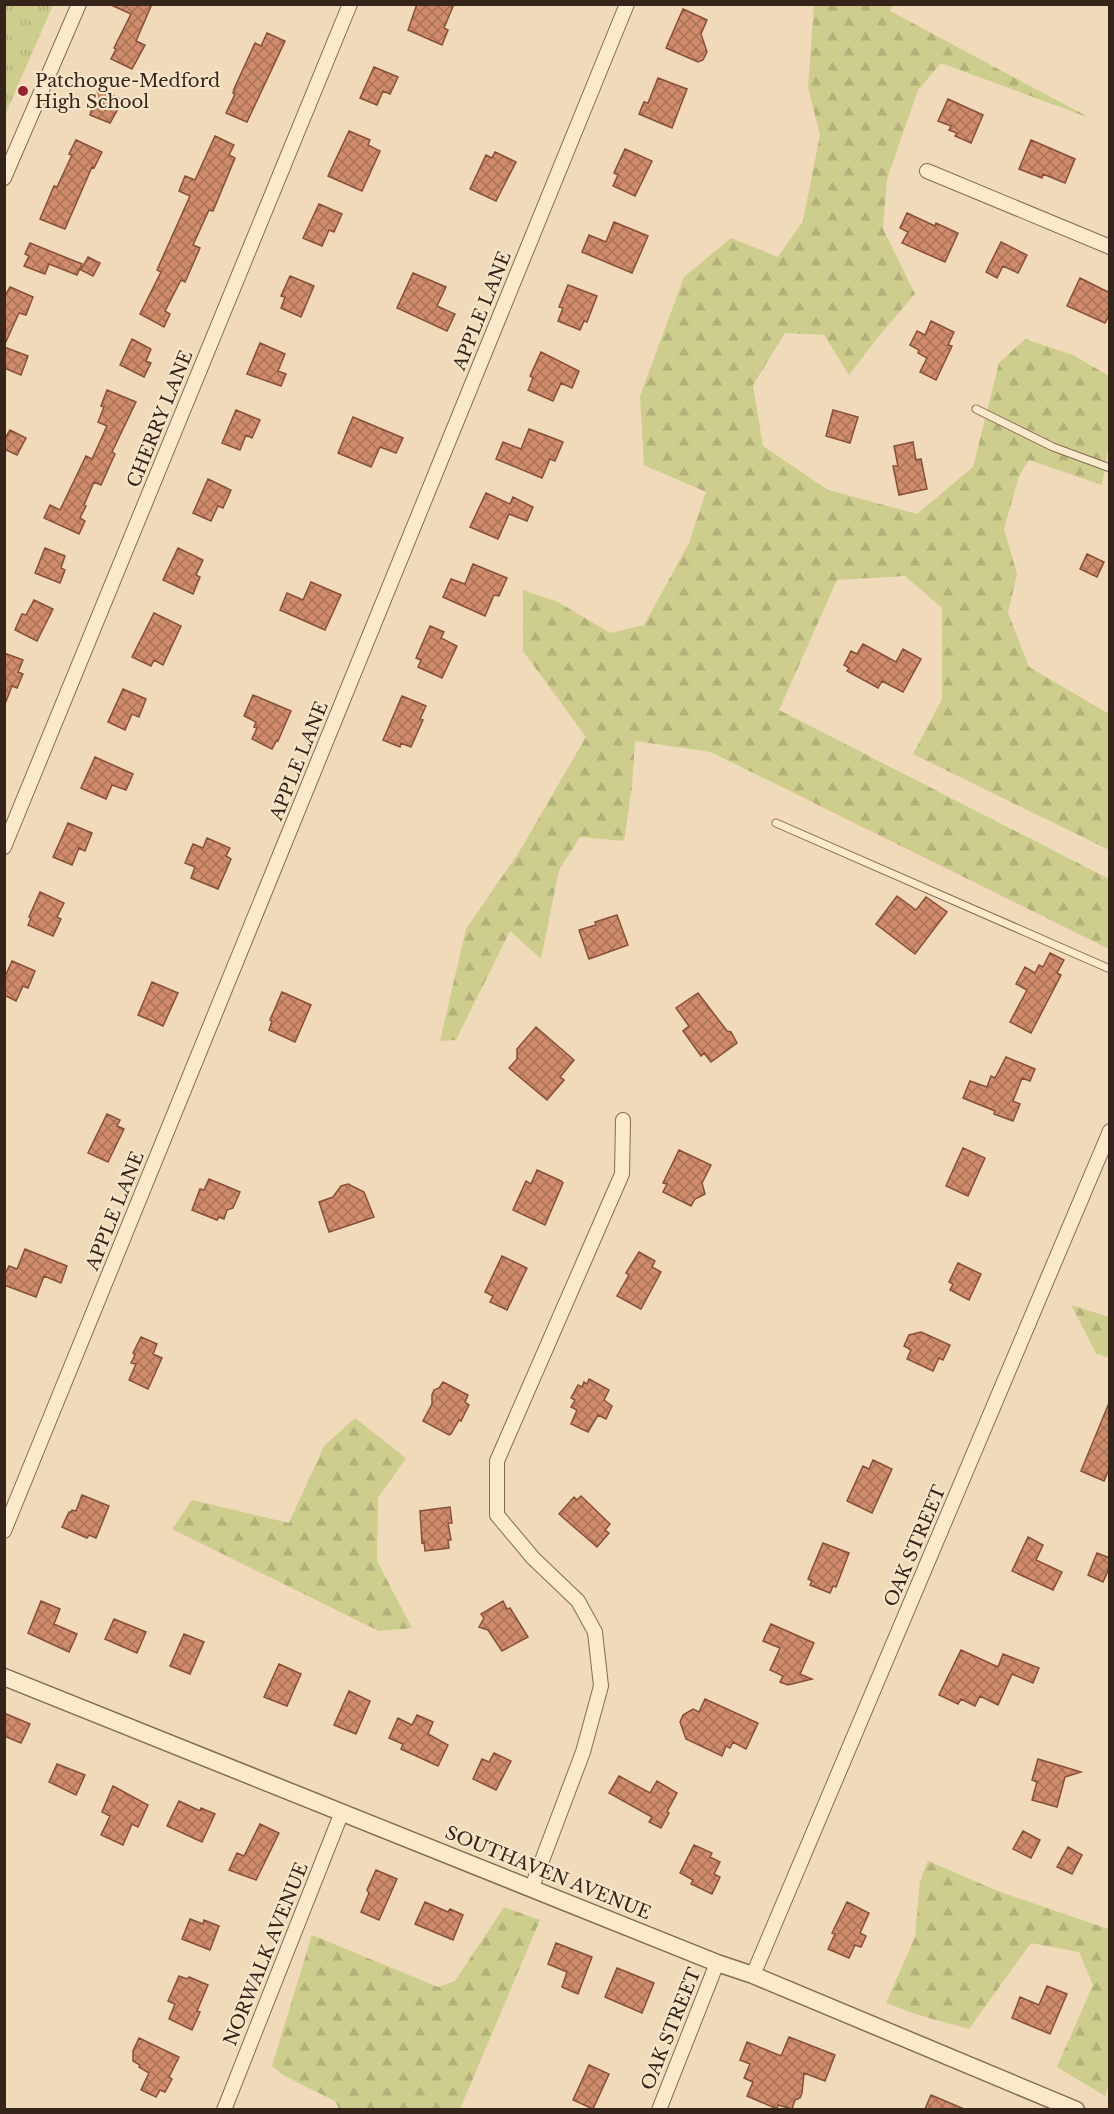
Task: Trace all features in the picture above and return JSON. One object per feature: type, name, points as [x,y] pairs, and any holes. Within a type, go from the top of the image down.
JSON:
[{"type":"street","points":[[4,178],[79,4]]},
{"type":"street","name":"CHERRY LANE","points":[[4,847],[350,4]]},
{"type":"street","name":"APPLE LANE","points":[[4,1531],[627,4]]},
{"type":"street","points":[[927,171],[1110,247]]},
{"type":"street","points":[[532,1887],[583,1752],[601,1686],[595,1632],[578,1601],[533,1558],[497,1515],[497,1461],[622,1174],[623,1120]]},
{"type":"street","name":"OAK STREET","points":[[753,1975],[1110,1131]]},
{"type":"street","name":"SOUTHAVEN AVENUE","points":[[4,1677],[717,1963],[753,1975],[1076,2109]]},
{"type":"street","name":"NORWALK AVENUE","points":[[224,2109],[342,1812]]},
{"type":"street","name":"OAK STREET","points":[[659,2109],[717,1963]]},
{"type":"lane","points":[[976,410],[1053,447],[1110,468]]},
{"type":"lane","points":[[776,823],[1110,969]]},
{"type":"green space","points":[[4,5],[53,5],[5,115]]},
{"type":"green space","points":[[814,5],[892,5],[890,11],[1090,118],[941,63],[918,90],[887,179],[883,229],[915,294],[849,375],[824,335],[785,333],[753,385],[763,446],[828,490],[917,514],[973,467],[999,363],[1025,339],[1073,355],[1109,376],[1109,444],[1102,485],[1029,460],[1019,476],[1004,529],[1017,574],[1008,613],[1029,667],[1109,714],[1109,850],[913,754],[942,699],[942,608],[905,576],[837,580],[779,710],[1109,879],[1109,949],[711,752],[635,741],[632,786],[624,841],[580,837],[559,870],[541,959],[510,931],[456,1040],[440,1041],[466,929],[519,852],[586,737],[523,651],[523,590],[558,602],[610,633],[644,625],[689,543],[706,492],[644,465],[640,396],[684,277],[731,238],[778,257],[803,221],[820,135],[808,87]]},
{"type":"green space","points":[[1071,1305],[1109,1317],[1109,1358],[1096,1353]]},
{"type":"green space","points":[[355,1418],[406,1458],[378,1498],[377,1561],[412,1628],[379,1631],[172,1529],[192,1500],[289,1523],[324,1446]]},
{"type":"green space","points":[[928,1861],[998,1891],[1108,1929],[1109,1925],[1110,2080],[1105,2096],[1057,2067],[1093,1985],[1079,1952],[1031,1943],[969,2029],[915,2014],[886,2003],[915,1937],[920,1881]]},
{"type":"green space","points":[[504,1907],[540,1920],[460,2109],[339,2109],[335,2101],[283,2075],[272,2066],[312,1935],[438,1987],[455,1981]]},
{"type":"building","points":[[109,4],[152,4],[136,41],[145,45],[132,69],[111,59],[131,14]]},
{"type":"building","points":[[417,4],[454,4],[444,28],[448,30],[442,45],[408,30]]},
{"type":"building","points":[[683,9],[707,20],[701,34],[707,52],[703,60],[698,62],[666,48]]},
{"type":"building","points":[[267,33],[285,41],[247,122],[226,113],[255,43],[261,46]]},
{"type":"building","points":[[374,67],[398,77],[390,94],[383,91],[377,105],[360,98]]},
{"type":"building","points":[[658,78],[687,89],[672,128],[639,114],[644,102],[648,103]]},
{"type":"building","points":[[98,89],[123,100],[110,123],[90,115]]},
{"type":"building","points":[[948,99],[983,115],[971,143],[955,136],[957,133],[949,130],[951,126],[938,121]]},
{"type":"building","points":[[349,131],[370,140],[368,145],[380,151],[362,191],[328,176]]},
{"type":"building","points":[[215,136],[234,145],[229,155],[235,158],[213,211],[209,210],[193,245],[200,248],[185,282],[181,280],[165,311],[170,314],[164,327],[140,314],[161,272],[157,270],[190,196],[179,191],[185,176],[195,180]]},
{"type":"building","points":[[76,140],[102,152],[94,168],[92,167],[65,229],[40,219],[54,186],[57,187],[72,155],[69,154]]},
{"type":"building","points":[[1031,140],[1075,159],[1065,183],[1043,174],[1042,178],[1019,169]]},
{"type":"building","points":[[625,149],[652,161],[635,196],[613,186],[618,175],[614,173]]},
{"type":"building","points":[[495,152],[516,162],[496,201],[470,189],[486,155],[492,158]]},
{"type":"building","points":[[319,204],[342,214],[334,232],[329,230],[322,246],[303,238]]},
{"type":"building","points":[[907,213],[935,226],[936,223],[958,233],[945,262],[902,243],[908,232],[900,228]]},
{"type":"building","points":[[614,222],[648,236],[632,273],[582,252],[589,235],[606,242]]},
{"type":"building","points":[[1001,242],[1027,255],[1018,273],[1003,266],[997,278],[986,272]]},
{"type":"building","points":[[30,243],[82,264],[77,275],[49,264],[45,274],[24,266],[29,256],[25,254]]},
{"type":"building","points":[[88,257],[100,263],[93,276],[81,270]]},
{"type":"building","points":[[413,273],[446,287],[437,306],[455,314],[447,331],[397,308]]},
{"type":"building","points":[[290,276],[314,286],[301,317],[281,308],[285,297],[281,296]]},
{"type":"building","points":[[1080,278],[1110,293],[1110,313],[1105,323],[1067,306]]},
{"type":"building","points":[[568,285],[597,296],[587,322],[584,321],[580,330],[558,321],[563,308],[559,307]]},
{"type":"building","points":[[10,287],[33,297],[26,315],[19,313],[4,346],[4,298]]},
{"type":"building","points":[[931,321],[954,332],[948,345],[952,346],[936,380],[920,372],[927,358],[910,345],[917,331],[925,335]]},
{"type":"building","points":[[132,339],[151,349],[146,361],[151,363],[144,377],[120,365]]},
{"type":"building","points":[[260,343],[285,354],[278,371],[286,374],[281,386],[247,374]]},
{"type":"building","points":[[4,347],[28,356],[21,375],[4,368]]},
{"type":"building","points":[[541,352],[579,371],[572,388],[561,383],[553,401],[528,390],[533,378],[530,376]]},
{"type":"building","points":[[107,390],[136,402],[112,452],[115,454],[101,485],[94,482],[84,505],[86,506],[80,518],[85,521],[79,534],[44,518],[50,505],[60,510],[86,456],[92,459],[107,426],[98,422]]},
{"type":"building","points":[[236,410],[260,420],[252,438],[246,435],[240,450],[222,443]]},
{"type":"building","points":[[833,410],[858,417],[850,443],[826,436]]},
{"type":"building","points":[[353,417],[403,438],[396,453],[380,447],[371,467],[338,453]]},
{"type":"building","points":[[529,429],[563,442],[555,461],[550,459],[542,478],[496,459],[503,442],[521,449]]},
{"type":"building","points":[[10,430],[26,438],[17,455],[4,449],[4,440]]},
{"type":"building","points":[[913,442],[916,460],[921,459],[927,489],[899,495],[893,466],[898,466],[894,446]]},
{"type":"building","points":[[208,479],[231,490],[223,508],[218,506],[211,521],[193,513]]},
{"type":"building","points":[[486,493],[510,504],[513,497],[533,507],[527,521],[509,514],[498,539],[470,527]]},
{"type":"building","points":[[45,548],[65,556],[61,568],[65,570],[60,583],[35,573]]},
{"type":"building","points":[[178,548],[203,560],[196,575],[200,577],[193,594],[163,580]]},
{"type":"building","points":[[1087,554],[1104,562],[1097,577],[1080,569]]},
{"type":"building","points":[[473,564],[507,578],[499,596],[494,595],[485,616],[443,597],[451,579],[465,584]]},
{"type":"building","points":[[311,582],[341,595],[325,630],[280,610],[287,593],[303,600]]},
{"type":"building","points":[[34,600],[53,609],[37,641],[15,630],[22,614],[26,615]]},
{"type":"building","points":[[154,613],[181,626],[163,665],[154,660],[151,666],[132,657]]},
{"type":"building","points":[[430,626],[444,632],[441,638],[457,646],[442,678],[418,667],[421,660],[416,658]]},
{"type":"building","points":[[863,644],[896,662],[903,649],[921,659],[903,692],[882,681],[878,688],[847,671],[849,668],[844,665],[851,651],[857,654]]},
{"type":"building","points":[[4,653],[23,660],[18,672],[23,674],[17,688],[12,686],[5,704]]},
{"type":"building","points":[[123,689],[146,699],[139,717],[132,714],[125,730],[108,722]]},
{"type":"building","points":[[253,695],[291,711],[272,749],[252,739],[257,728],[254,727],[256,722],[244,716]]},
{"type":"building","points":[[402,696],[426,706],[420,719],[423,720],[411,747],[401,743],[400,747],[383,740]]},
{"type":"building","points":[[95,757],[133,774],[126,790],[112,785],[106,799],[81,788]]},
{"type":"building","points":[[68,823],[92,833],[85,851],[79,848],[72,865],[53,857]]},
{"type":"building","points":[[207,838],[230,848],[226,856],[231,859],[218,889],[191,878],[195,867],[185,863],[193,844],[203,848]]},
{"type":"building","points":[[40,892],[64,903],[57,917],[61,919],[53,936],[28,925]]},
{"type":"building","points":[[897,896],[916,910],[926,897],[947,912],[915,954],[876,924]]},
{"type":"building","points":[[617,915],[628,945],[589,959],[579,930]]},
{"type":"building","points":[[1050,953],[1064,960],[1057,973],[1061,975],[1031,1033],[1010,1022],[1027,990],[1016,984],[1025,967],[1035,973],[1039,965],[1043,967]]},
{"type":"building","points":[[12,961],[35,971],[28,988],[23,986],[16,1001],[4,995],[4,979]]},
{"type":"building","points":[[152,982],[178,993],[163,1026],[138,1015]]},
{"type":"building","points":[[282,992],[311,1005],[295,1042],[269,1030],[272,1021],[270,1020]]},
{"type":"building","points":[[698,993],[727,1031],[731,1032],[737,1043],[711,1062],[704,1053],[701,1056],[683,1031],[689,1026],[676,1008]]},
{"type":"building","points":[[536,1027],[574,1060],[560,1077],[564,1080],[547,1100],[509,1068],[517,1059],[517,1049]]},
{"type":"building","points":[[1006,1057],[1035,1069],[1030,1081],[1022,1078],[1013,1101],[1020,1104],[1013,1121],[963,1098],[970,1081],[987,1087],[991,1076],[995,1078]]},
{"type":"building","points":[[107,1114],[120,1120],[117,1126],[124,1129],[108,1162],[88,1153]]},
{"type":"building","points":[[963,1148],[985,1158],[968,1196],[946,1186]]},
{"type":"building","points":[[679,1150],[711,1165],[702,1183],[705,1194],[695,1199],[691,1206],[663,1192],[667,1184],[663,1183]]},
{"type":"building","points":[[537,1170],[563,1183],[545,1225],[513,1210],[526,1181],[531,1184]]},
{"type":"building","points":[[209,1179],[240,1192],[233,1208],[227,1210],[224,1219],[219,1217],[217,1220],[192,1210],[200,1189],[204,1190]]},
{"type":"building","points":[[348,1184],[364,1192],[374,1217],[329,1232],[319,1202],[333,1197],[341,1186]]},
{"type":"building","points":[[25,1249],[67,1266],[61,1283],[44,1276],[36,1297],[4,1285],[4,1276],[9,1266],[17,1269]]},
{"type":"building","points":[[639,1252],[655,1261],[652,1267],[661,1272],[641,1309],[617,1296],[629,1275],[626,1273]]},
{"type":"building","points":[[502,1256],[527,1268],[507,1310],[490,1302],[493,1296],[485,1292]]},
{"type":"building","points":[[958,1263],[981,1274],[969,1300],[950,1290],[953,1284],[949,1282]]},
{"type":"building","points":[[921,1332],[950,1345],[943,1360],[939,1358],[933,1371],[907,1359],[911,1350],[904,1346],[909,1335]]},
{"type":"building","points":[[141,1337],[157,1344],[153,1354],[162,1358],[148,1389],[129,1380],[136,1364],[131,1363],[135,1355],[133,1353]]},
{"type":"building","points":[[589,1379],[609,1390],[604,1400],[612,1406],[606,1419],[598,1415],[588,1432],[571,1424],[577,1410],[571,1407],[575,1400],[571,1398],[578,1385],[582,1387]]},
{"type":"building","points":[[443,1382],[468,1395],[465,1402],[469,1405],[461,1421],[459,1420],[449,1435],[423,1421],[432,1404],[434,1390],[439,1388]]},
{"type":"building","points":[[1109,1403],[1110,1467],[1104,1481],[1081,1471]]},
{"type":"building","points":[[873,1460],[892,1469],[872,1513],[847,1501],[863,1466],[869,1469]]},
{"type":"building","points":[[82,1495],[109,1506],[96,1538],[89,1535],[87,1538],[62,1527],[69,1512],[76,1511]]},
{"type":"building","points":[[581,1496],[610,1524],[605,1530],[609,1533],[597,1547],[559,1514],[574,1497],[577,1500]]},
{"type":"building","points":[[450,1507],[452,1523],[448,1523],[451,1540],[448,1540],[449,1548],[425,1551],[424,1542],[422,1543],[420,1511]]},
{"type":"building","points":[[1028,1537],[1043,1545],[1036,1560],[1062,1572],[1053,1590],[1012,1571]]},
{"type":"building","points":[[823,1543],[849,1553],[836,1587],[833,1586],[830,1593],[810,1585],[812,1581],[808,1579]]},
{"type":"building","points":[[1097,1553],[1110,1558],[1110,1566],[1103,1582],[1088,1575]]},
{"type":"building","points":[[41,1601],[60,1609],[54,1624],[77,1634],[69,1652],[28,1633]]},
{"type":"building","points":[[503,1601],[528,1637],[502,1651],[488,1630],[479,1627],[484,1618],[481,1614]]},
{"type":"building","points":[[114,1619],[146,1632],[137,1653],[105,1639]]},
{"type":"building","points":[[771,1624],[814,1643],[800,1674],[812,1679],[788,1685],[780,1682],[783,1676],[770,1670],[780,1648],[763,1641]]},
{"type":"building","points":[[184,1634],[204,1642],[190,1674],[170,1666]]},
{"type":"building","points":[[961,1650],[998,1667],[1003,1654],[1039,1668],[1033,1683],[1012,1674],[998,1705],[980,1696],[975,1706],[961,1699],[958,1704],[939,1695]]},
{"type":"building","points":[[279,1664],[301,1674],[287,1706],[264,1697]]},
{"type":"building","points":[[349,1691],[370,1701],[356,1734],[334,1725]]},
{"type":"building","points":[[705,1699],[758,1723],[746,1749],[733,1742],[730,1748],[726,1746],[722,1756],[686,1739],[680,1722],[683,1715],[693,1709],[699,1712]]},
{"type":"building","points":[[4,1713],[30,1724],[21,1743],[4,1736]]},
{"type":"building","points":[[417,1715],[433,1722],[428,1734],[448,1745],[438,1766],[401,1749],[403,1744],[389,1738],[398,1718],[412,1725]]},
{"type":"building","points":[[494,1753],[511,1761],[496,1790],[473,1779],[482,1759],[489,1762]]},
{"type":"building","points":[[1038,1759],[1081,1772],[1065,1777],[1057,1807],[1032,1800],[1037,1782],[1032,1780]]},
{"type":"building","points":[[57,1764],[85,1775],[76,1795],[49,1782]]},
{"type":"building","points":[[619,1776],[650,1793],[657,1781],[677,1793],[661,1828],[649,1822],[652,1817],[609,1793]]},
{"type":"building","points":[[113,1786],[148,1805],[138,1827],[132,1824],[123,1845],[101,1835],[110,1816],[102,1812]]},
{"type":"building","points":[[179,1801],[200,1811],[201,1808],[215,1814],[202,1842],[167,1826]]},
{"type":"building","points":[[260,1824],[279,1833],[256,1880],[229,1870],[237,1853],[244,1856]]},
{"type":"building","points":[[1023,1831],[1040,1840],[1031,1858],[1013,1849]]},
{"type":"building","points":[[694,1845],[712,1853],[710,1857],[720,1862],[714,1874],[720,1877],[712,1894],[691,1884],[693,1880],[680,1873]]},
{"type":"building","points":[[1068,1847],[1082,1855],[1072,1874],[1057,1867]]},
{"type":"building","points":[[376,1870],[397,1879],[379,1920],[361,1912]]},
{"type":"building","points":[[425,1902],[448,1912],[450,1909],[463,1915],[453,1940],[415,1924]]},
{"type":"building","points":[[847,1902],[869,1913],[860,1933],[866,1936],[861,1947],[855,1945],[849,1958],[828,1949],[835,1934],[832,1933]]},
{"type":"building","points":[[190,1919],[203,1924],[204,1920],[219,1926],[210,1950],[182,1939]]},
{"type":"building","points":[[556,1943],[592,1957],[578,1994],[562,1987],[567,1972],[548,1964]]},
{"type":"building","points":[[617,1968],[654,1983],[642,2013],[605,1997]]},
{"type":"building","points":[[179,1976],[187,1979],[189,1977],[208,1985],[192,2030],[169,2019],[175,2004],[168,2001]]},
{"type":"building","points":[[1047,1986],[1067,1994],[1050,2034],[1012,2018],[1020,1997],[1039,2005]]},
{"type":"building","points":[[789,2037],[835,2055],[825,2081],[804,2073],[802,2093],[800,2098],[795,2100],[792,2109],[778,2105],[777,2109],[747,2096],[753,2082],[744,2078],[750,2064],[740,2060],[747,2042],[781,2056]]},
{"type":"building","points":[[139,2038],[179,2057],[169,2077],[172,2079],[165,2092],[160,2090],[156,2097],[141,2090],[149,2073],[133,2061],[133,2051]]},
{"type":"building","points":[[589,2065],[609,2074],[593,2109],[573,2100]]},
{"type":"building","points":[[931,2095],[964,2109],[925,2109]]},
{"type":"place","name":"Patchogue-Medford High School","points":[[23,91]]}]
